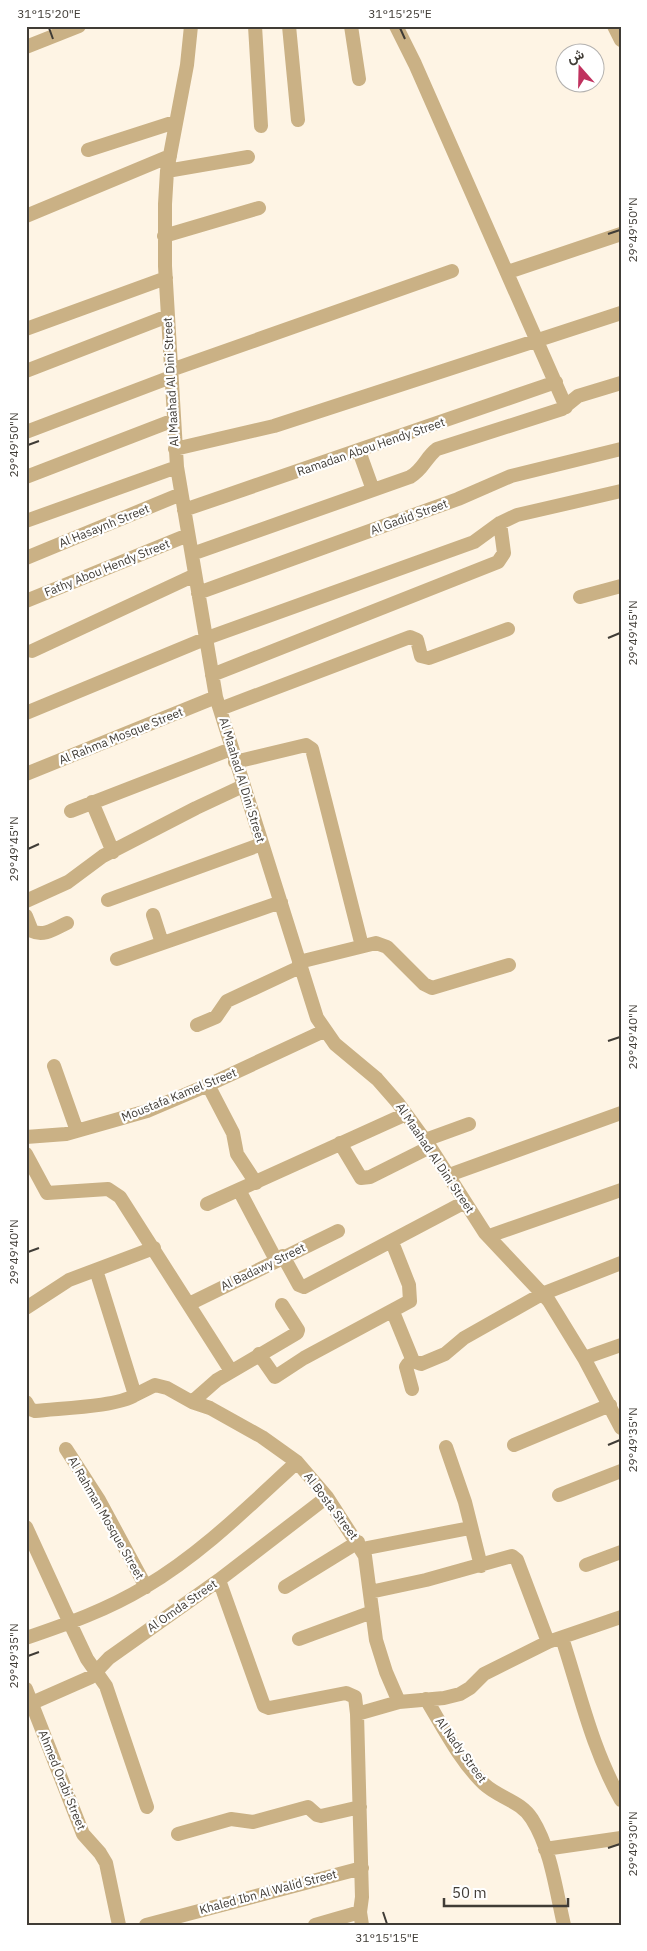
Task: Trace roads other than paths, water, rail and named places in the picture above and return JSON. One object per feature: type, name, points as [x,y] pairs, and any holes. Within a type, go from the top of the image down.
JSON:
[{"type":"street","points":[[26,47],[79,26]]},
{"type":"street","name":"Al Maahad Al Dini Street","points":[[191,26],[185,81],[175,122],[168,171],[164,236],[175,449],[212,675],[233,756],[317,1018],[335,1044],[377,1079],[406,1114],[428,1143],[489,1236],[542,1294],[558,1315],[584,1358],[621,1428]]},
{"type":"street","points":[[255,26],[261,126]]},
{"type":"street","points":[[289,26],[298,120]]},
{"type":"street","points":[[351,26],[359,79]]},
{"type":"street","points":[[396,26],[508,272],[566,407]]},
{"type":"street","points":[[614,26],[621,40]]},
{"type":"street","points":[[88,150],[175,122]]},
{"type":"street","points":[[26,216],[170,156]]},
{"type":"street","points":[[168,171],[248,157]]},
{"type":"street","points":[[164,236],[259,208]]},
{"type":"street","points":[[508,272],[621,234]]},
{"type":"street","points":[[26,432],[171,374],[452,271]]},
{"type":"street","points":[[26,329],[166,278]]},
{"type":"street","points":[[175,449],[274,426],[621,313]]},
{"type":"street","points":[[26,371],[168,316]]},
{"type":"street","name":"Ramadan Abou Hendy Street","points":[[184,510],[556,382]]},
{"type":"street","points":[[192,554],[418,473],[437,449],[566,407],[578,396],[621,383]]},
{"type":"street","points":[[26,477],[174,420]]},
{"type":"street","name":"Al Gadid Street","points":[[198,594],[458,499],[511,476],[621,449]]},
{"type":"street","points":[[359,451],[373,490]]},
{"type":"street","points":[[26,521],[177,467]]},
{"type":"street","points":[[26,713],[207,638],[474,542],[500,523],[517,515],[621,491]]},
{"type":"street","name":"Al Hasaynh Street","points":[[26,558],[181,494]]},
{"type":"street","points":[[212,675],[498,562],[504,553],[500,523]]},
{"type":"street","name":"Fathy Abou Hendy Street","points":[[26,601],[188,535]]},
{"type":"street","points":[[32,651],[195,575]]},
{"type":"street","points":[[580,597],[621,586]]},
{"type":"street","name":"Al Rahma Mosque Street","points":[[26,774],[218,703],[410,637],[417,640],[421,656],[429,658],[508,629]]},
{"type":"street","points":[[70,811],[233,756],[306,745],[312,749],[362,946]]},
{"type":"street","points":[[26,901],[68,882],[113,852],[196,808],[243,786]]},
{"type":"street","points":[[92,802],[113,852]]},
{"type":"street","points":[[108,900],[262,844]]},
{"type":"street","points":[[117,959],[280,902]]},
{"type":"street","points":[[154,915],[162,942]]},
{"type":"street","points":[[26,916],[32,931],[36,933],[42,934],[67,924]]},
{"type":"street","points":[[197,1025],[216,1017],[227,1001],[300,965],[376,943],[387,948],[424,984],[432,988],[509,965]]},
{"type":"street","name":"Moustafa Kamel Street","points":[[27,1135],[77,1131],[147,1111],[208,1085],[324,1030]]},
{"type":"street","points":[[54,1066],[77,1131]]},
{"type":"street","points":[[208,1085],[233,1133],[238,1154],[256,1183]]},
{"type":"street","points":[[208,1204],[406,1114]]},
{"type":"street","points":[[449,1175],[621,1114]]},
{"type":"street","points":[[340,1143],[361,1178],[370,1176],[428,1143],[469,1124]]},
{"type":"street","points":[[26,1154],[47,1193],[51,1195],[99,1190],[114,1192],[154,1248],[231,1371]]},
{"type":"street","points":[[239,1190],[279,1258],[298,1285],[304,1287],[466,1202]]},
{"type":"street","points":[[489,1236],[621,1190]]},
{"type":"street","name":"Al Badawy Street","points":[[189,1304],[279,1258],[338,1231]]},
{"type":"street","points":[[259,1354],[275,1377],[304,1358],[393,1312],[410,1301],[411,1295],[392,1242]]},
{"type":"street","points":[[26,1308],[54,1288],[154,1248]]},
{"type":"street","points":[[393,1312],[413,1361],[421,1364],[444,1354],[464,1338],[542,1294],[621,1263]]},
{"type":"street","points":[[26,1402],[30,1409],[35,1411],[106,1404],[128,1399],[135,1395],[96,1270]]},
{"type":"street","points":[[192,1402],[231,1371],[298,1331],[282,1305]]},
{"type":"street","points":[[584,1358],[621,1345]]},
{"type":"street","points":[[412,1389],[406,1368],[413,1361]]},
{"type":"street","name":"Al Bosta Street","points":[[135,1395],[155,1385],[167,1388],[192,1402],[210,1408],[262,1437],[297,1462],[327,1497],[360,1546],[367,1564],[376,1640],[386,1672],[399,1702]]},
{"type":"street","points":[[514,1445],[610,1405]]},
{"type":"street","points":[[446,1447],[465,1502],[481,1566]]},
{"type":"street","name":"Al Rahman Mosque Street","points":[[66,1449],[99,1500],[146,1587]]},
{"type":"street","points":[[26,1638],[106,1608],[146,1587],[226,1527],[297,1462]]},
{"type":"street","points":[[558,1495],[621,1471]]},
{"type":"street","name":"Al Omda Street","points":[[32,1703],[97,1673],[109,1658],[220,1580],[327,1497]]},
{"type":"street","points":[[26,1527],[70,1623],[106,1686],[147,1807]]},
{"type":"street","points":[[284,1587],[360,1546],[470,1528]]},
{"type":"street","points":[[586,1564],[621,1552]]},
{"type":"street","points":[[370,1592],[481,1566],[509,1556],[515,1558],[548,1642]]},
{"type":"street","points":[[220,1580],[264,1706],[269,1708],[350,1693],[355,1697],[362,1868],[361,1918],[315,1925]]},
{"type":"street","points":[[299,1639],[372,1612]]},
{"type":"street","points":[[357,1714],[399,1702],[444,1698],[460,1694],[470,1688],[484,1674],[548,1642],[621,1617]]},
{"type":"street","points":[[562,1638],[580,1702],[608,1778],[621,1800]]},
{"type":"street","name":"Ahmed Orabi Street","points":[[26,1689],[84,1834],[106,1863],[119,1925]]},
{"type":"street","name":"Al Nady Street","points":[[426,1699],[474,1774],[485,1786],[525,1809],[532,1819],[546,1849],[564,1925]]},
{"type":"street","points":[[178,1834],[231,1818],[253,1822],[308,1807],[321,1816],[360,1807]]},
{"type":"street","points":[[546,1849],[621,1838]]},
{"type":"street","name":"Khaled Ibn Al Walid Street","points":[[146,1925],[362,1868]]}]
